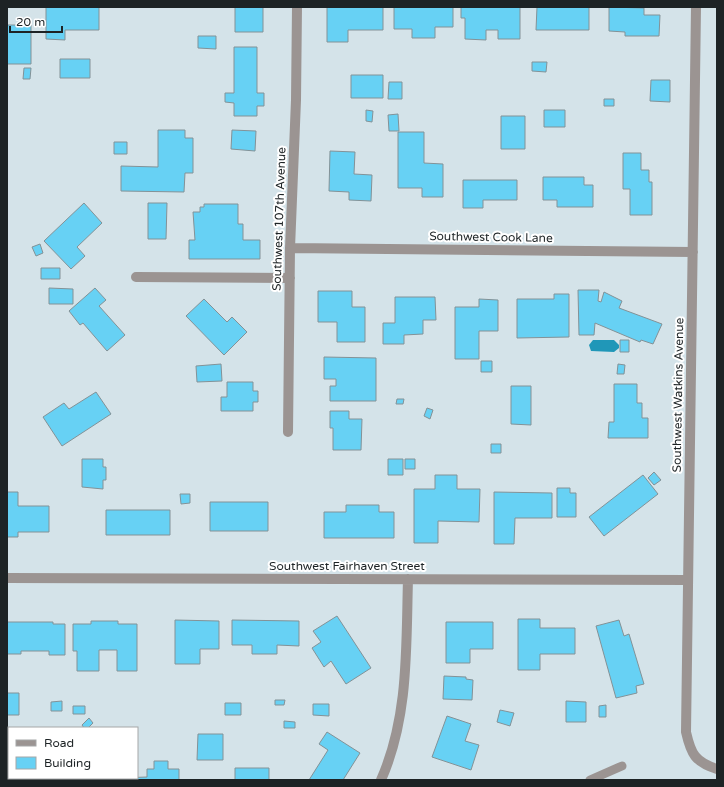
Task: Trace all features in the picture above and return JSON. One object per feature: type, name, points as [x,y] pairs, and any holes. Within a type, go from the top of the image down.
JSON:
[{"type":"street","name":"Southwest 107th Avenue","points":[[288,432],[290,248],[296,100],[297,7]]},
{"type":"street","name":"Southwest Watkins Avenue","points":[[696,7],[686,732],[694,756],[703,763],[717,769]]},
{"type":"street","name":"Southwest Cook Lane","points":[[290,248],[692,252]]},
{"type":"street","points":[[136,277],[290,278]]},
{"type":"street","name":"Southwest Fairhaven Street","points":[[7,578],[688,580]]},
{"type":"street","points":[[381,780],[387,766],[400,723],[405,680],[408,579]]},
{"type":"lane","points":[[590,780],[622,766]]},
{"type":"water","points":[[593,340],[614,340],[619,345],[619,348],[614,352],[591,351],[589,345]]},
{"type":"building","points":[[46,7],[99,7],[99,30],[65,30],[65,40],[46,39]]},
{"type":"building","points":[[235,7],[263,7],[263,32],[235,32]]},
{"type":"building","points":[[327,7],[383,7],[383,30],[348,30],[348,42],[327,42]]},
{"type":"building","points":[[394,7],[453,7],[453,27],[435,27],[435,38],[412,38],[412,29],[394,29]]},
{"type":"building","points":[[461,7],[520,7],[520,39],[498,39],[498,30],[486,30],[486,40],[465,39],[465,18],[461,18]]},
{"type":"building","points":[[537,7],[589,7],[589,30],[536,30]]},
{"type":"building","points":[[609,7],[644,8],[644,15],[660,15],[659,36],[625,36],[625,32],[609,31]]},
{"type":"building","points":[[7,25],[31,25],[31,64],[7,64]]},
{"type":"building","points":[[198,36],[216,36],[216,49],[198,48]]},
{"type":"building","points":[[234,47],[257,47],[257,93],[264,93],[264,106],[257,106],[257,116],[234,116],[234,103],[225,102],[225,93],[234,93]]},
{"type":"building","points":[[60,59],[90,59],[90,78],[60,78]]},
{"type":"building","points":[[532,62],[547,62],[546,72],[532,71]]},
{"type":"building","points":[[24,68],[31,68],[30,79],[23,79]]},
{"type":"building","points":[[351,75],[383,75],[383,98],[351,98]]},
{"type":"building","points":[[651,80],[670,80],[670,102],[650,101]]},
{"type":"building","points":[[389,82],[402,82],[402,99],[388,99]]},
{"type":"building","points":[[604,99],[614,99],[614,106],[604,106]]},
{"type":"building","points":[[366,110],[373,111],[372,122],[366,121]]},
{"type":"building","points":[[544,110],[565,110],[565,127],[544,127]]},
{"type":"building","points":[[398,114],[399,131],[389,131],[388,115]]},
{"type":"building","points":[[501,116],[525,116],[525,149],[501,149]]},
{"type":"building","points":[[158,130],[185,130],[185,138],[193,138],[193,173],[185,173],[184,192],[121,191],[121,166],[158,167]]},
{"type":"building","points":[[232,130],[256,131],[255,151],[231,149]]},
{"type":"building","points":[[398,132],[424,132],[424,163],[443,164],[443,197],[422,197],[422,188],[398,188]]},
{"type":"building","points":[[114,142],[127,142],[127,154],[114,154]]},
{"type":"building","points":[[330,151],[355,152],[354,174],[372,175],[371,201],[349,200],[349,192],[329,191]]},
{"type":"building","points":[[623,153],[641,153],[641,170],[649,170],[649,182],[652,182],[652,215],[630,215],[630,189],[623,189]]},
{"type":"building","points":[[543,177],[584,177],[584,185],[593,185],[593,207],[557,207],[557,200],[543,200]]},
{"type":"building","points":[[463,180],[517,180],[517,200],[483,200],[483,208],[463,208]]},
{"type":"building","points":[[84,203],[102,223],[77,247],[85,256],[71,269],[44,241]]},
{"type":"building","points":[[148,203],[167,203],[166,239],[148,239]]},
{"type":"building","points":[[204,204],[238,204],[238,224],[243,224],[243,240],[260,240],[260,259],[189,259],[189,240],[195,240],[193,212],[200,212],[200,207],[204,207]]},
{"type":"building","points":[[40,244],[43,253],[36,256],[32,247]]},
{"type":"building","points":[[41,268],[60,268],[60,279],[41,279]]},
{"type":"building","points":[[49,288],[73,289],[73,304],[49,304]]},
{"type":"building","points":[[95,288],[106,300],[99,306],[125,335],[107,351],[83,323],[80,325],[69,311]]},
{"type":"building","points":[[578,290],[599,290],[598,301],[601,302],[604,292],[622,301],[619,308],[662,324],[653,344],[641,340],[640,342],[595,323],[594,335],[579,335]]},
{"type":"building","points":[[318,291],[352,291],[352,307],[365,307],[365,342],[337,342],[337,322],[318,322]]},
{"type":"building","points":[[554,294],[569,294],[569,337],[517,338],[517,299],[554,299]]},
{"type":"building","points":[[395,297],[435,297],[436,320],[423,320],[423,334],[404,335],[404,344],[383,344],[383,323],[395,323]]},
{"type":"building","points":[[204,299],[227,322],[232,317],[247,332],[224,355],[186,316]]},
{"type":"building","points":[[479,299],[498,300],[498,331],[479,331],[479,359],[455,359],[455,307],[479,307]]},
{"type":"building","points":[[620,340],[629,340],[629,352],[620,352]]},
{"type":"building","points":[[324,357],[376,358],[376,401],[330,401],[330,386],[336,386],[336,379],[324,379]]},
{"type":"building","points":[[481,361],[492,361],[492,372],[481,372]]},
{"type":"building","points":[[221,364],[222,381],[197,382],[196,366]]},
{"type":"building","points":[[618,364],[625,365],[624,374],[617,374]]},
{"type":"building","points":[[227,382],[253,382],[253,391],[258,391],[258,402],[253,402],[253,411],[221,411],[221,397],[227,397]]},
{"type":"building","points":[[614,384],[637,384],[637,403],[642,403],[642,418],[648,418],[648,438],[608,438],[609,422],[614,422]]},
{"type":"building","points":[[511,386],[531,386],[531,425],[511,424]]},
{"type":"building","points":[[96,392],[111,414],[62,446],[43,417],[64,403],[69,409]]},
{"type":"building","points":[[397,399],[404,399],[403,404],[396,404]]},
{"type":"building","points":[[427,408],[433,410],[430,419],[424,416]]},
{"type":"building","points":[[330,411],[349,411],[349,419],[362,419],[361,450],[333,450],[333,428],[330,428]]},
{"type":"building","points":[[491,444],[501,444],[501,453],[491,453]]},
{"type":"building","points":[[82,459],[103,459],[103,467],[106,467],[106,480],[103,480],[103,489],[82,487]]},
{"type":"building","points":[[388,459],[403,459],[403,475],[388,475]]},
{"type":"building","points":[[405,459],[415,459],[415,469],[405,469]]},
{"type":"building","points":[[654,472],[661,480],[654,485],[648,478]]},
{"type":"building","points":[[435,475],[457,475],[457,489],[480,489],[479,522],[438,521],[438,543],[414,543],[414,489],[435,489]]},
{"type":"building","points":[[643,475],[658,494],[604,536],[589,517]]},
{"type":"building","points":[[557,488],[570,488],[570,493],[576,493],[576,517],[557,517]]},
{"type":"building","points":[[7,492],[18,492],[18,506],[49,506],[49,532],[18,532],[18,537],[7,537]]},
{"type":"building","points":[[494,492],[552,493],[552,518],[515,518],[514,544],[494,544]]},
{"type":"building","points":[[180,494],[190,494],[190,503],[181,504]]},
{"type":"building","points":[[210,502],[268,502],[268,531],[210,531]]},
{"type":"building","points":[[346,505],[379,505],[379,512],[394,512],[394,538],[324,538],[324,512],[346,512]]},
{"type":"building","points":[[106,510],[170,510],[170,535],[106,535]]},
{"type":"building","points":[[337,616],[371,668],[346,684],[331,661],[324,667],[312,648],[321,642],[313,631]]},
{"type":"building","points":[[518,619],[540,619],[540,628],[575,628],[575,654],[540,654],[540,670],[518,670]]},
{"type":"building","points":[[175,620],[219,621],[219,649],[200,649],[200,664],[175,664]]},
{"type":"building","points":[[232,620],[299,621],[299,646],[277,645],[277,654],[252,654],[252,645],[232,645]]},
{"type":"building","points":[[619,620],[624,636],[629,634],[644,684],[636,686],[637,693],[616,698],[596,626]]},
{"type":"building","points":[[91,621],[118,621],[118,624],[137,624],[137,671],[117,671],[117,650],[99,650],[99,671],[77,671],[77,651],[73,651],[73,624],[91,624]]},
{"type":"building","points":[[7,622],[53,622],[53,624],[65,624],[65,655],[49,655],[49,651],[21,651],[21,654],[7,654]]},
{"type":"building","points":[[446,622],[493,622],[493,649],[470,649],[470,663],[446,663]]},
{"type":"building","points":[[444,676],[466,677],[466,679],[473,680],[472,700],[443,699]]},
{"type":"building","points":[[7,693],[19,693],[19,715],[7,715]]},
{"type":"building","points":[[275,700],[285,700],[284,705],[275,705]]},
{"type":"building","points":[[62,701],[62,711],[51,711],[51,702]]},
{"type":"building","points":[[566,701],[586,702],[586,722],[566,722]]},
{"type":"building","points":[[225,703],[241,703],[241,715],[225,715]]},
{"type":"building","points":[[313,704],[329,704],[329,716],[313,715]]},
{"type":"building","points":[[606,705],[606,717],[599,717],[599,706]]},
{"type":"building","points":[[73,706],[85,706],[85,714],[73,714]]},
{"type":"building","points":[[500,710],[514,713],[510,726],[497,722]]},
{"type":"building","points":[[447,716],[471,724],[465,741],[479,745],[471,770],[432,757]]},
{"type":"building","points":[[89,718],[93,723],[89,727],[83,727],[82,725]]},
{"type":"building","points":[[284,721],[295,722],[295,728],[284,728]]},
{"type":"building","points":[[327,732],[360,753],[343,780],[309,780],[328,750],[319,744]]},
{"type":"building","points":[[198,734],[223,734],[223,760],[197,760]]},
{"type":"building","points":[[154,761],[168,761],[168,769],[179,769],[179,780],[119,780],[147,777],[147,769],[154,769]]},
{"type":"building","points":[[235,768],[269,768],[269,780],[235,780]]},
{"type":"building","points":[[50,779],[94,779],[94,780]]}]
